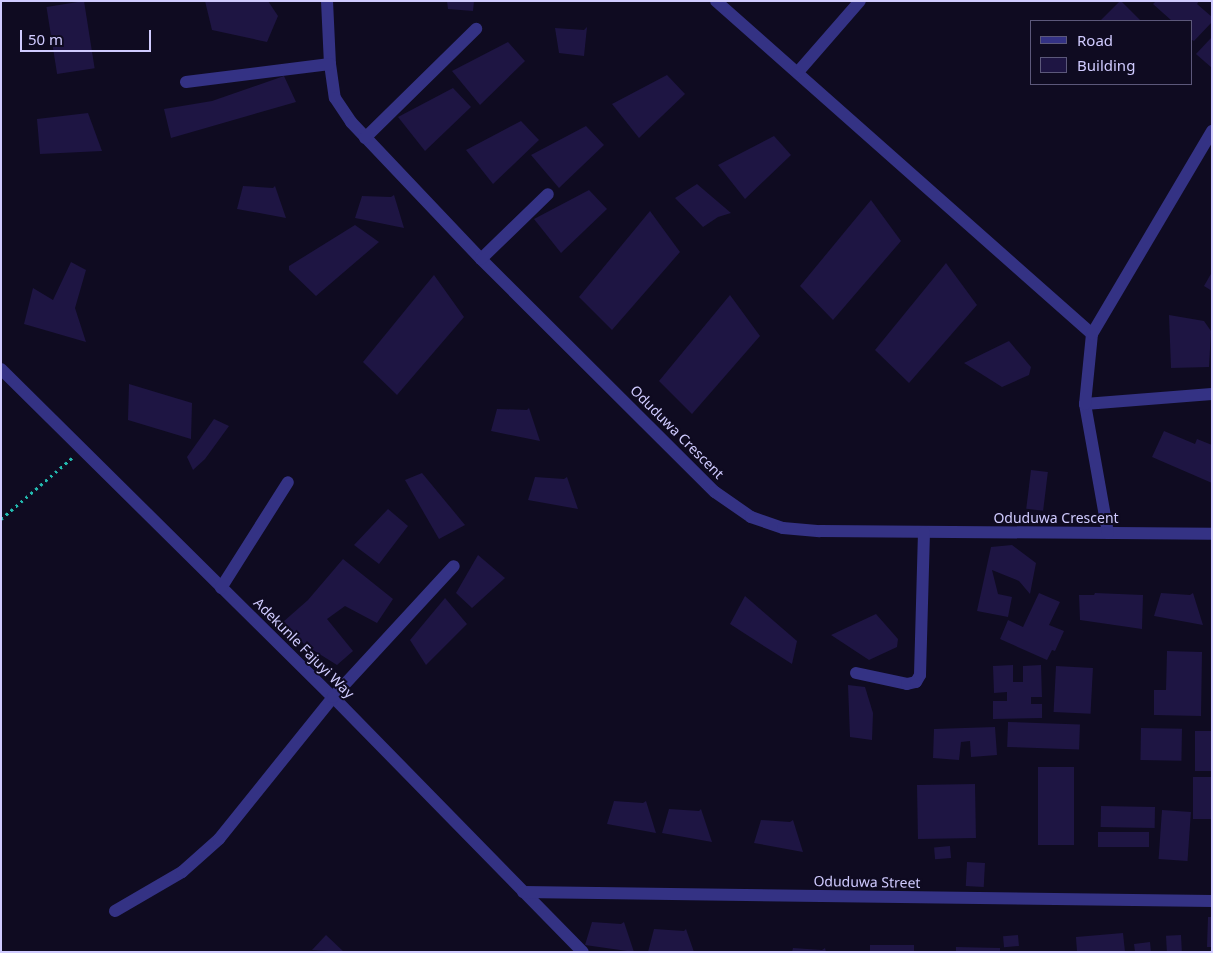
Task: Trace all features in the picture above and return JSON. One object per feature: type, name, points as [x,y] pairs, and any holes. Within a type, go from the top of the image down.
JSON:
[{"type":"street","name":"Oduduwa Crescent","points":[[327,1],[330,64],[335,98],[365,138],[481,259],[715,492],[751,517],[783,528],[820,531],[1212,534]]},
{"type":"street","points":[[716,1],[1092,334]]},
{"type":"street","points":[[798,72],[860,1]]},
{"type":"street","points":[[365,138],[476,29]]},
{"type":"street","points":[[186,82],[330,64]]},
{"type":"street","points":[[1108,533],[1085,404],[1092,334],[1212,131]]},
{"type":"street","points":[[481,259],[548,194]]},
{"type":"street","name":"Adekunle Fajuyi Way","points":[[1,369],[333,697],[522,892],[583,952]]},
{"type":"street","points":[[1085,404],[1212,394]]},
{"type":"street","points":[[221,588],[288,482]]},
{"type":"street","points":[[856,673],[907,684],[916,682],[920,674],[924,532]]},
{"type":"street","points":[[115,911],[182,872],[218,839],[333,697],[454,566]]},
{"type":"street","name":"Oduduwa Street","points":[[522,892],[1212,901]]},
{"type":"path","points":[[1,518],[82,449]]},
{"type":"building","points":[[84,1],[95,68],[57,74],[46,7]]},
{"type":"building","points":[[205,1],[268,1],[278,16],[267,42],[212,30]]},
{"type":"building","points":[[447,1],[474,1],[473,11],[448,9]]},
{"type":"building","points":[[1121,1],[1140,20],[1101,20]]},
{"type":"building","points":[[1156,1],[1199,1],[1197,4],[1212,17],[1212,22],[1194,41],[1193,20],[1171,20],[1153,4]]},
{"type":"building","points":[[587,27],[584,56],[559,53],[555,28],[584,30]]},
{"type":"building","points":[[1212,39],[1212,68],[1196,54]]},
{"type":"building","points":[[508,42],[525,61],[480,105],[452,71]]},
{"type":"building","points":[[667,75],[685,94],[639,138],[612,104]]},
{"type":"building","points":[[284,76],[296,102],[171,138],[164,109],[212,101]]},
{"type":"building","points":[[453,88],[471,107],[425,151],[398,117]]},
{"type":"building","points":[[88,113],[102,151],[40,154],[37,119]]},
{"type":"building","points":[[521,121],[539,140],[493,184],[466,150]]},
{"type":"building","points":[[586,126],[604,145],[559,188],[531,155]]},
{"type":"building","points":[[774,136],[791,155],[745,199],[718,165]]},
{"type":"building","points":[[697,184],[731,213],[718,217],[703,227],[675,198]]},
{"type":"building","points":[[243,186],[273,188],[275,186],[286,218],[237,209]]},
{"type":"building","points":[[589,190],[607,209],[561,253],[534,219]]},
{"type":"building","points":[[394,195],[404,228],[355,218],[362,196],[391,197]]},
{"type":"building","points":[[871,200],[901,241],[833,320],[800,286]]},
{"type":"building","points":[[650,211],[680,252],[612,330],[579,297]]},
{"type":"building","points":[[355,225],[379,242],[316,296],[289,270],[289,266]]},
{"type":"building","points":[[71,262],[86,270],[75,308],[86,342],[24,324],[33,288],[53,300]]},
{"type":"building","points":[[946,263],[977,305],[909,383],[875,350]]},
{"type":"building","points":[[1212,272],[1212,291],[1204,286]]},
{"type":"building","points":[[434,275],[464,317],[397,395],[363,362]]},
{"type":"building","points":[[730,295],[760,336],[692,414],[659,381]]},
{"type":"building","points":[[1169,315],[1204,321],[1211,331],[1209,367],[1171,368]]},
{"type":"building","points":[[1009,341],[1031,367],[1029,375],[1002,387],[964,363]]},
{"type":"building","points":[[129,384],[192,403],[191,439],[128,420]]},
{"type":"building","points":[[529,408],[540,441],[491,431],[497,409],[527,410]]},
{"type":"building","points":[[214,419],[229,426],[205,459],[193,470],[187,457]]},
{"type":"building","points":[[1164,431],[1195,444],[1197,439],[1212,445],[1212,483],[1152,457]]},
{"type":"building","points":[[1031,470],[1048,472],[1043,511],[1026,509]]},
{"type":"building","points":[[422,473],[465,525],[439,539],[405,480]]},
{"type":"building","points":[[535,477],[564,479],[567,477],[578,509],[528,500]]},
{"type":"building","points":[[388,509],[408,526],[379,564],[354,545]]},
{"type":"building","points":[[1012,545],[1036,563],[1030,594],[1019,581],[992,570],[998,594],[1012,597],[1008,617],[977,611],[991,547]]},
{"type":"building","points":[[478,555],[505,578],[472,608],[456,593]]},
{"type":"building","points":[[343,559],[393,599],[377,623],[345,606],[327,619],[353,651],[337,665],[305,645],[283,622],[308,600]]},
{"type":"building","points":[[1039,593],[1060,602],[1049,625],[1064,631],[1055,651],[1052,650],[1047,660],[1000,639],[1008,620],[1023,627]]},
{"type":"building","points":[[1095,593],[1143,595],[1142,629],[1080,620],[1079,595],[1094,595]]},
{"type":"building","points":[[1161,593],[1190,595],[1193,593],[1203,625],[1154,616]]},
{"type":"building","points":[[745,596],[797,641],[792,664],[730,624]]},
{"type":"building","points":[[445,598],[467,624],[426,665],[410,640]]},
{"type":"building","points":[[876,614],[898,639],[897,647],[869,660],[831,635]]},
{"type":"building","points":[[1167,651],[1202,652],[1201,716],[1154,715],[1154,690],[1166,690]]},
{"type":"building","points":[[1013,665],[1013,682],[1023,682],[1023,666],[1041,665],[1042,697],[1031,697],[1031,704],[1042,704],[1042,718],[993,719],[993,701],[1007,701],[1007,692],[994,693],[993,666]]},
{"type":"building","points":[[1056,666],[1093,668],[1091,714],[1054,712]]},
{"type":"building","points":[[848,685],[865,687],[873,713],[872,740],[850,737]]},
{"type":"building","points":[[1008,722],[1080,725],[1079,749],[1007,747]]},
{"type":"building","points":[[995,727],[997,755],[971,757],[970,741],[961,742],[959,760],[933,758],[934,729]]},
{"type":"building","points":[[1141,728],[1182,729],[1181,761],[1140,760]]},
{"type":"building","points":[[1195,731],[1212,731],[1212,771],[1195,771]]},
{"type":"building","points":[[1038,767],[1074,767],[1074,845],[1038,845]]},
{"type":"building","points":[[1193,777],[1212,777],[1212,819],[1193,819]]},
{"type":"building","points":[[975,784],[976,838],[918,839],[917,785]]},
{"type":"building","points":[[614,801],[643,803],[646,801],[656,833],[607,824]]},
{"type":"building","points":[[1101,806],[1155,807],[1155,828],[1101,827]]},
{"type":"building","points":[[669,809],[699,811],[701,809],[712,842],[662,833]]},
{"type":"building","points":[[1162,810],[1191,812],[1188,861],[1159,859]]},
{"type":"building","points":[[761,820],[790,822],[793,820],[803,852],[754,843]]},
{"type":"building","points":[[1098,832],[1149,832],[1149,847],[1098,847]]},
{"type":"building","points":[[950,846],[951,858],[935,859],[934,847]]},
{"type":"building","points":[[967,862],[985,863],[984,887],[966,886]]},
{"type":"building","points":[[1208,917],[1212,917],[1212,947],[1207,947]]},
{"type":"building","points":[[592,922],[621,924],[624,922],[634,952],[585,945]]},
{"type":"building","points":[[654,929],[684,931],[686,929],[694,952],[648,952]]},
{"type":"building","points":[[1123,933],[1125,952],[1077,952],[1076,937]]},
{"type":"building","points":[[326,935],[344,952],[312,950]]},
{"type":"building","points":[[1018,935],[1019,946],[1004,947],[1003,936]]},
{"type":"building","points":[[1181,935],[1182,952],[1167,952],[1166,936]]},
{"type":"building","points":[[1150,942],[1151,952],[1135,952],[1134,944]]},
{"type":"building","points":[[870,945],[914,945],[914,952],[870,952]]},
{"type":"building","points":[[956,947],[1000,948],[1000,952],[956,952]]},
{"type":"building","points":[[793,948],[822,950],[825,948],[826,952],[792,952]]}]
